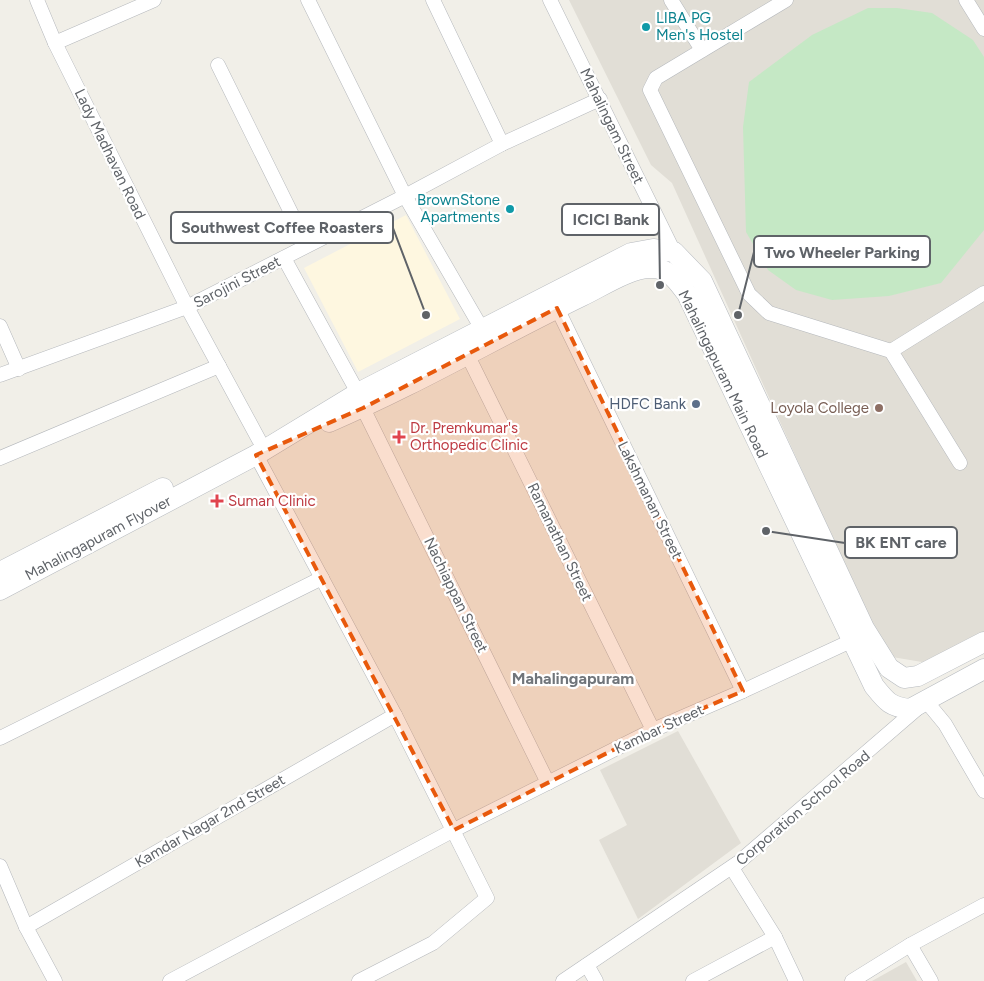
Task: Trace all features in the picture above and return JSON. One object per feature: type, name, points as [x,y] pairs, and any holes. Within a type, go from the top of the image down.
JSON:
[{"type":"main road","name":"Mahalingapuram Main Road","points":[[196,486],[260,448],[361,400],[486,336],[631,253],[652,249],[674,252],[702,281],[858,636],[874,686],[885,700],[896,708],[910,709],[984,669]]},
{"type":"main road","name":"Mahalingapuram Main Road","points":[[361,400],[467,354],[486,336],[557,308],[634,271],[653,268],[672,274],[686,294],[858,636],[889,668],[904,678],[918,676]]},
{"type":"main road","points":[[0,572],[260,448]]},
{"type":"main road","points":[[0,606],[180,508],[196,486]]},
{"type":"main road","name":"Mahalingapuram Flyover","points":[[0,590],[196,486]]},
{"type":"main road","points":[[926,701],[918,676],[984,642]]},
{"type":"street","name":"Lady Madhavan Road","points":[[37,0],[55,44],[187,308],[260,448],[322,578],[488,898],[432,943],[359,981]]},
{"type":"street","points":[[55,44],[154,0]]},
{"type":"street","points":[[308,0],[405,196],[486,336]]},
{"type":"street","points":[[433,0],[502,144]]},
{"type":"street","name":"Mahalingam Street","points":[[550,0],[674,252]]},
{"type":"street","points":[[671,0],[702,50]]},
{"type":"street","points":[[786,0],[656,78],[650,90],[749,294],[769,313],[891,351],[960,463]]},
{"type":"street","points":[[966,0],[984,28]]},
{"type":"street","points":[[218,65],[307,245]]},
{"type":"street","name":"Sarojini Street","points":[[0,375],[187,308],[502,144],[600,99]]},
{"type":"street","name":"Nachiappan Street","points":[[284,258],[361,400],[548,783]]},
{"type":"street","points":[[891,351],[984,293]]},
{"type":"street","name":"Lakshmanan Street","points":[[557,308],[744,691]]},
{"type":"street","points":[[0,326],[19,369]]},
{"type":"street","name":"Ramanathan Street","points":[[467,354],[653,730]]},
{"type":"street","points":[[0,458],[218,366]]},
{"type":"street","points":[[0,738],[322,578]]},
{"type":"street","name":"Kambar Street","points":[[170,981],[454,830],[653,730],[744,691],[858,636]]},
{"type":"street","points":[[926,701],[945,724],[984,791]]},
{"type":"street","name":"Corporation School Road","points":[[796,981],[775,937],[732,868],[926,701]]},
{"type":"street","name":"Kamdar Nagar 2nd Street","points":[[26,927],[395,716]]},
{"type":"street","points":[[563,981],[736,864]]},
{"type":"street","points":[[0,866],[26,927],[55,981]]},
{"type":"street","points":[[852,981],[910,945],[984,905]]},
{"type":"street","points":[[693,981],[775,937]]},
{"type":"street","points":[[910,945],[931,981]]},
{"type":"street","points":[[587,965],[596,981]]},
{"type":"highlighted area","points":[[557,308],[743,691],[653,730],[454,830],[256,455],[363,408]]},
{"type":"shaded area","name":"Loyola College","points":[[569,0],[984,0],[984,634],[928,663],[886,656],[672,183],[651,165]]},
{"type":"shaded area","points":[[406,215],[460,319],[358,372],[304,268]]},
{"type":"shaded area","points":[[678,731],[741,843],[638,919],[599,840],[627,825],[600,770]]},
{"type":"shaded area","points":[[906,962],[917,981],[872,981]]},
{"type":"green space","points":[[868,8],[897,8],[932,13],[973,40],[984,57],[984,230],[941,283],[889,296],[832,300],[796,290],[768,270],[746,232],[743,127],[749,82],[812,35]]},
{"type":"place","name":"LIBA PG Men's Hostel","points":[[646,27]]},
{"type":"place","name":"BrownStone Apartments","points":[[510,209]]},
{"type":"place","name":"ICICI Bank","points":[[660,285]]},
{"type":"place","name":"Southwest Coffee Roasters","points":[[426,315]]},
{"type":"place","name":"Two Wheeler Parking","points":[[738,315]]},
{"type":"place","name":"HDFC Bank","points":[[696,404]]},
{"type":"place","name":"Loyola College","points":[[879,408]]},
{"type":"place","name":"Dr. Premkumar's Orthopedic Clinic","points":[[399,437]]},
{"type":"place","name":"Suman Clinic","points":[[217,501]]},
{"type":"place","name":"BK ENT care","points":[[766,531]]},
{"type":"district","name":"Mahalingapuram","points":[[573,678]]}]
